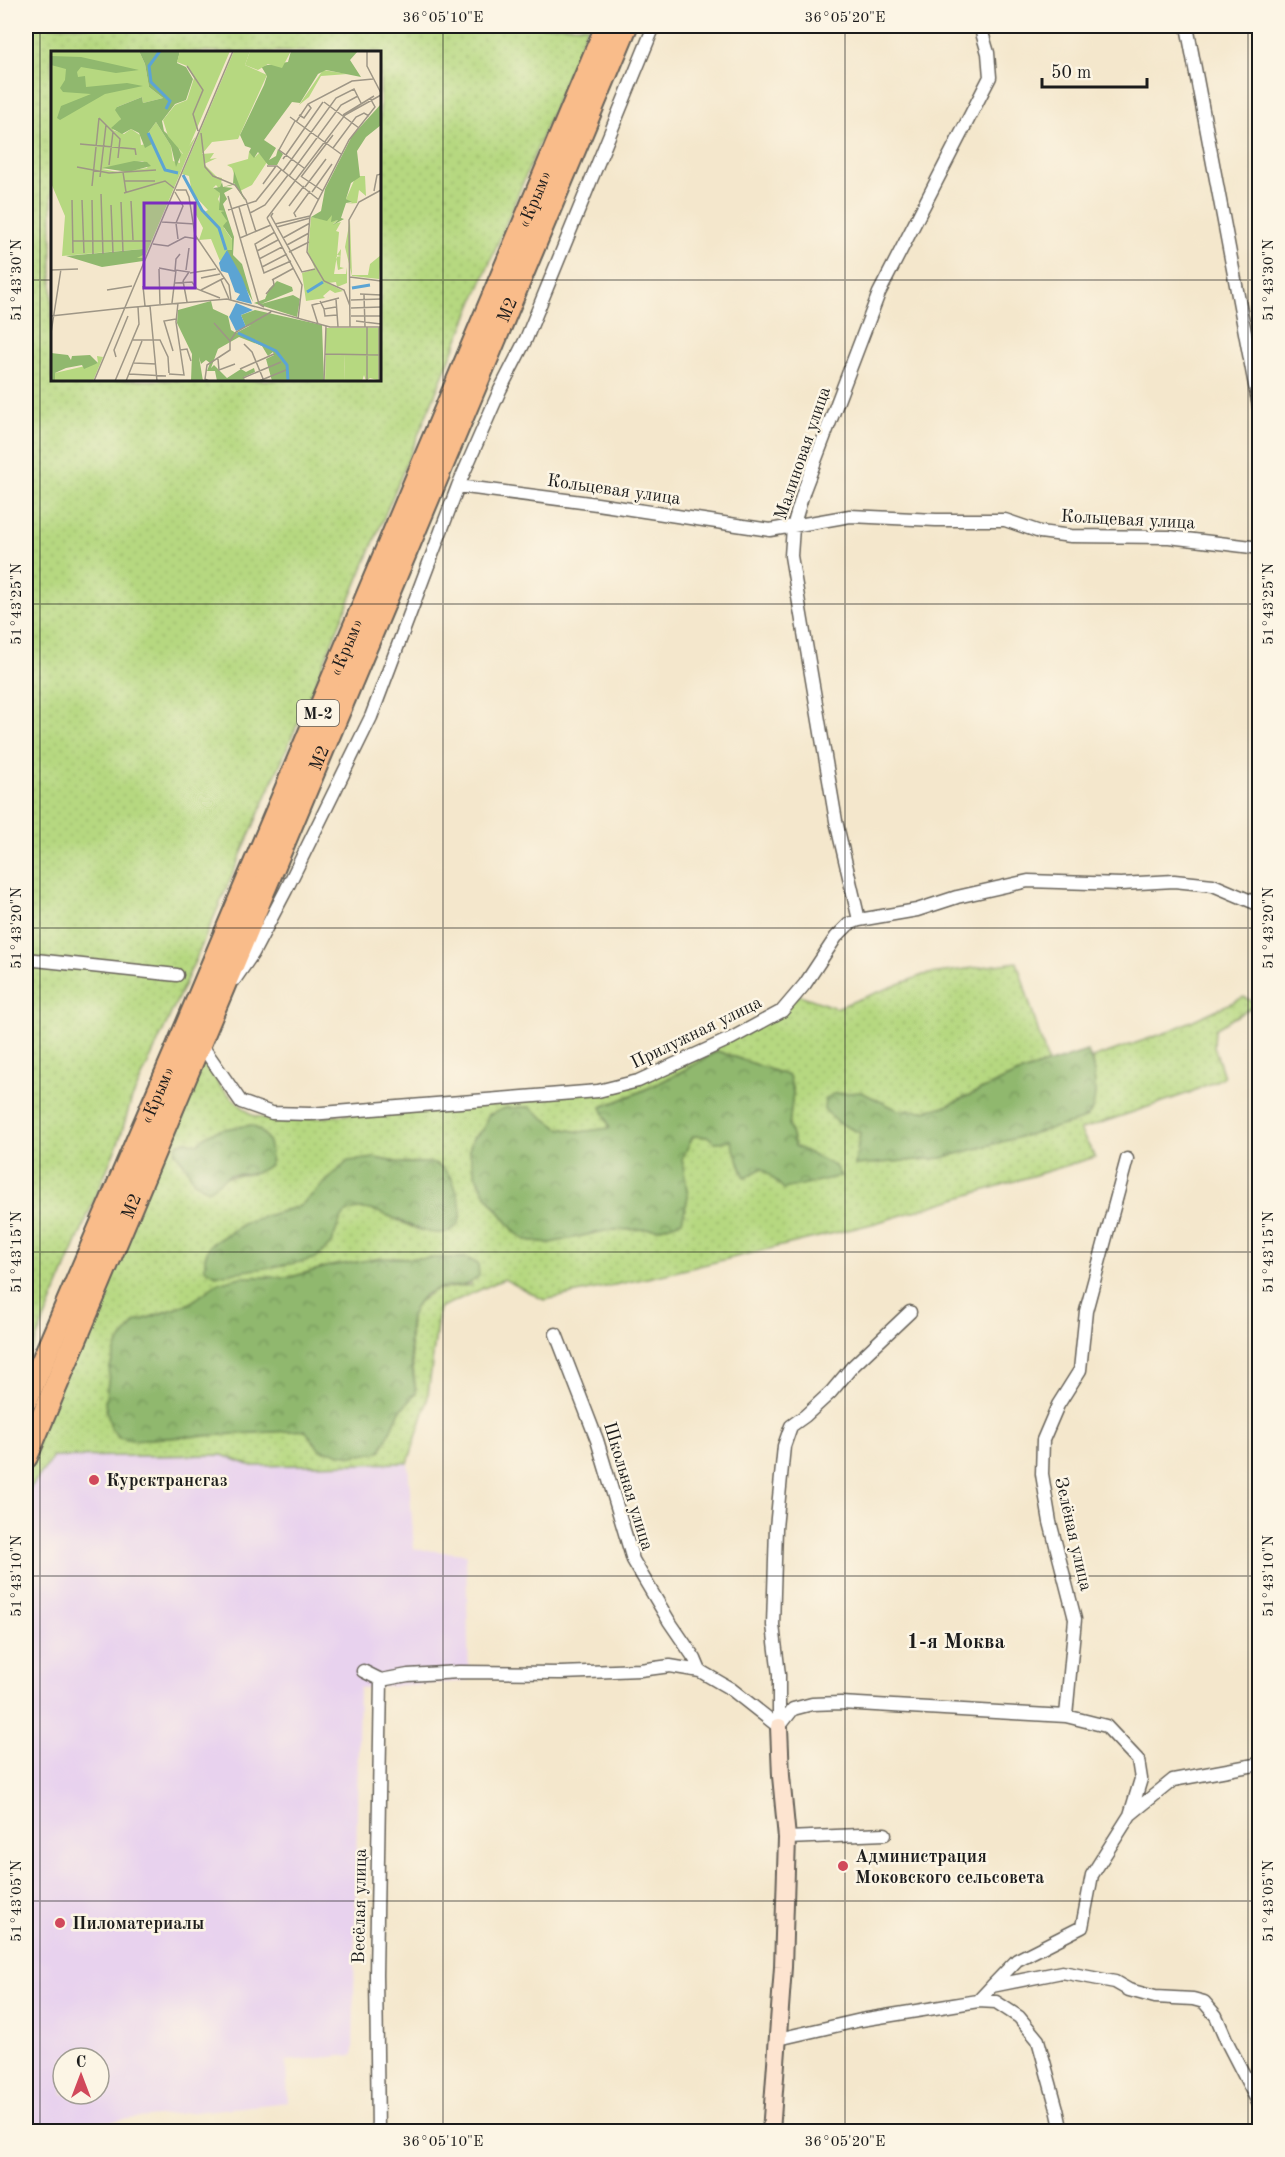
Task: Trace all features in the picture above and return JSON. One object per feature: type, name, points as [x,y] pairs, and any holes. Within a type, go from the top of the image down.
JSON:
[{"type":"highway","name":"«Крым»","points":[[26,1400],[608,26]]},
{"type":"highway","name":"М2","points":[[26,1457],[443,457],[626,26]]},
{"type":"street","points":[[222,991],[228,990],[253,953],[371,717],[458,486],[500,390],[526,339],[654,26]]},
{"type":"street","name":"Малиновая улица","points":[[859,920],[837,821],[791,556],[793,527],[804,490],[879,293],[990,77],[988,53],[980,26]]},
{"type":"street","points":[[1187,26],[1260,412]]},
{"type":"street","name":"Кольцевая улица","points":[[458,486],[770,530],[850,516],[1005,520],[1040,532],[1071,536],[1169,537],[1260,548]]},
{"type":"street","name":"Прилужная улица","points":[[200,1043],[241,1102],[272,1113],[310,1114],[598,1091],[638,1082],[732,1038],[782,1011],[805,984],[836,937],[849,924],[859,920],[917,910],[957,897],[1028,881],[1121,884],[1174,881],[1213,885],[1260,905]]},
{"type":"street","points":[[26,959],[177,975]]},
{"type":"street","name":"Зелёная улица","points":[[1066,1716],[1075,1619],[1050,1522],[1042,1474],[1043,1440],[1058,1405],[1080,1370],[1086,1311],[1127,1159]]},
{"type":"street","points":[[771,2132],[783,1967],[788,1838],[781,1776],[779,1675],[773,1625],[776,1528],[784,1446],[790,1426],[805,1416],[831,1392],[852,1367],[910,1312]]},
{"type":"street","name":"Школьная улица","points":[[556,1334],[597,1440],[633,1560],[669,1621],[695,1659],[700,1671]]},
{"type":"street","points":[[363,1671],[381,1680],[428,1674],[561,1673],[640,1670],[670,1666],[700,1671],[731,1689],[779,1727]]},
{"type":"street","name":"Весёлая улица","points":[[378,2132],[375,1975],[381,1680]]},
{"type":"street","points":[[779,1727],[793,1709],[812,1704],[841,1702],[1066,1716],[1106,1726],[1138,1760],[1141,1779],[1130,1815],[1092,1875],[1082,1927],[1017,1960],[978,2001]]},
{"type":"street","points":[[1130,1815],[1173,1780],[1260,1764]]},
{"type":"street","points":[[788,1838],[885,1834]]},
{"type":"street","points":[[992,1986],[1062,1972],[1115,1982],[1129,1990],[1155,1997],[1193,1999],[1204,2002],[1216,2016],[1260,2106]]},
{"type":"street","points":[[778,2039],[861,2020],[978,2001],[996,2002],[1019,2017],[1038,2040],[1062,2132]]},
{"type":"shaded area","points":[[222,1455],[253,1466],[408,1463],[414,1549],[466,1554],[469,1681],[359,1688],[353,2055],[286,2061],[288,2102],[26,2130],[26,1494],[53,1457]]},
{"type":"green space","points":[[26,26],[588,26],[314,686],[195,961],[131,1101],[120,1138],[26,1364]]},
{"type":"green space","points":[[1017,962],[1048,1063],[1016,1074],[946,1106],[925,1111],[898,1110],[861,1092],[837,1122],[860,1133],[855,1165],[942,1158],[1087,1117],[1094,1096],[1092,1058],[1165,1033],[1244,997],[1257,1004],[1215,1029],[1214,1046],[1224,1077],[1189,1093],[1080,1130],[1095,1157],[872,1224],[666,1274],[544,1300],[504,1279],[439,1308],[427,1402],[408,1463],[252,1466],[222,1455],[53,1457],[26,1494],[26,1451],[197,1048],[208,1060],[219,1085],[233,1099],[252,1115],[277,1122],[639,1084],[800,995],[836,1008],[923,975]],"holes":[[[717,1051],[789,1076],[793,1092],[789,1126],[795,1147],[835,1166],[762,1168],[745,1178],[731,1140],[715,1142],[708,1137],[693,1136],[682,1159],[688,1197],[658,1229],[609,1230],[550,1243],[526,1240],[515,1232],[486,1195],[475,1174],[473,1138],[505,1108],[529,1107],[558,1128],[580,1132],[610,1128],[601,1107],[675,1075]],[[186,1141],[198,1144],[256,1173],[194,1182],[186,1166],[175,1152]],[[375,1158],[402,1163],[430,1163],[453,1229],[435,1232],[421,1230],[378,1212],[357,1209],[348,1212],[340,1219],[330,1245],[246,1222],[300,1206]],[[466,1258],[471,1285],[435,1290],[416,1304],[411,1315],[410,1341],[416,1393],[400,1411],[379,1452],[306,1430],[131,1440],[136,1322],[265,1277],[291,1277],[330,1266]]]},
{"type":"green space","points":[[717,1051],[789,1076],[793,1092],[789,1126],[795,1146],[835,1166],[841,1176],[784,1189],[762,1168],[745,1178],[731,1141],[715,1142],[708,1137],[693,1136],[682,1159],[688,1197],[682,1221],[658,1229],[609,1230],[550,1243],[526,1240],[515,1232],[486,1195],[475,1174],[469,1150],[473,1138],[483,1130],[488,1115],[505,1108],[529,1107],[558,1128],[580,1132],[610,1128],[601,1107],[660,1082]]},
{"type":"green space","points":[[1087,1051],[1094,1072],[1095,1090],[1093,1106],[1086,1118],[942,1158],[855,1165],[860,1133],[837,1122],[824,1109],[825,1100],[833,1094],[861,1092],[898,1110],[925,1111],[946,1106],[1016,1074]]},
{"type":"green space","points":[[252,1125],[266,1137],[271,1152],[270,1165],[256,1173],[229,1175],[208,1190],[194,1182],[186,1166],[175,1152],[177,1144],[186,1141],[198,1144],[215,1131]]},
{"type":"green space","points":[[375,1158],[402,1163],[430,1163],[443,1168],[454,1184],[460,1204],[460,1218],[456,1227],[443,1233],[431,1232],[378,1212],[365,1209],[353,1210],[343,1216],[329,1246],[315,1258],[216,1275],[205,1269],[205,1257],[210,1245],[246,1222],[300,1206],[348,1161]]},
{"type":"green space","points":[[382,1258],[467,1258],[478,1264],[479,1276],[464,1285],[437,1289],[424,1296],[415,1306],[409,1334],[416,1393],[400,1411],[380,1452],[352,1456],[320,1450],[305,1430],[131,1440],[119,1437],[111,1428],[105,1404],[110,1367],[118,1343],[136,1322],[189,1304],[218,1283],[241,1277],[291,1277],[330,1266]]},
{"type":"place","name":"Курсктрансгаз","points":[[94,1480]]},
{"type":"place","name":"Администрация Моковского сельсовета","points":[[843,1866]]},
{"type":"place","name":"Пиломатериалы","points":[[60,1923]]},
{"type":"district","name":"1-я Моква","points":[[956,1641]]}]
